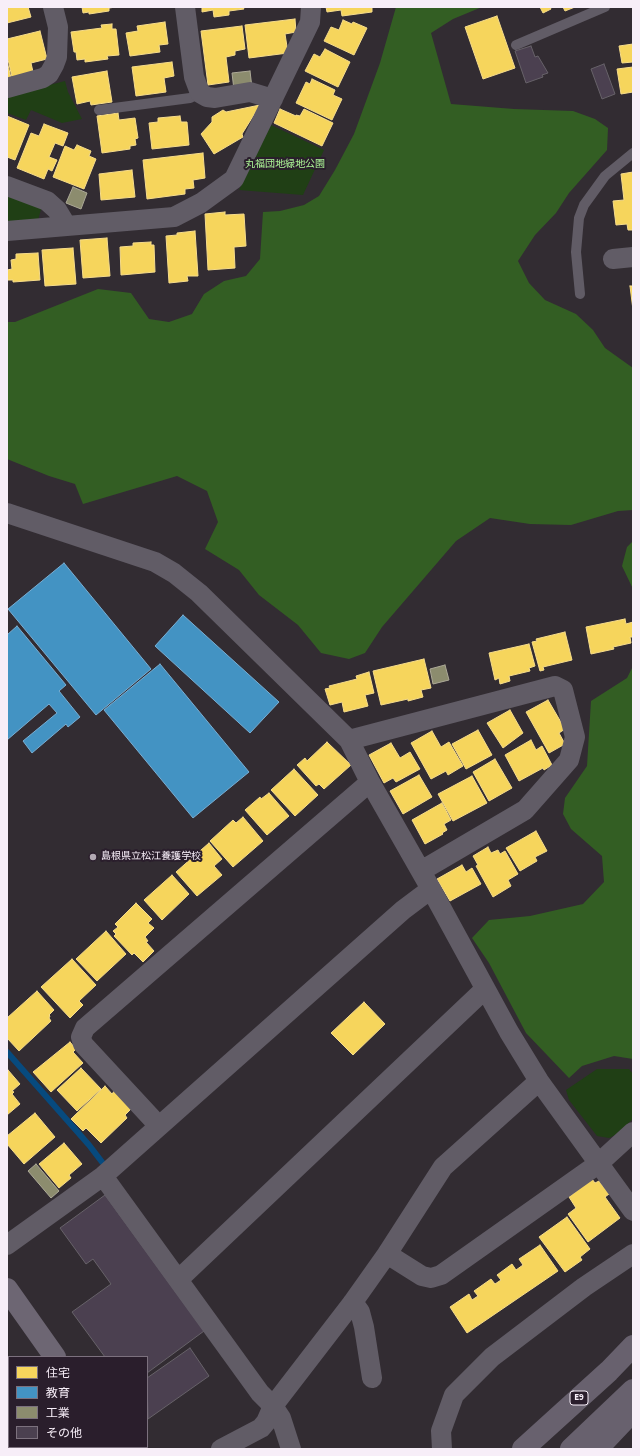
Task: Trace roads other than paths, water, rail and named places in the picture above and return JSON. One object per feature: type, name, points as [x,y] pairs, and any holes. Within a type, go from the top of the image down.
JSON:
[{"type":"highway","name":"E9","points":[[523,1449],[609,1371],[633,1346]]},
{"type":"highway","points":[[571,1449],[633,1390]]},
{"type":"highway","points":[[597,1449],[633,1411]]},
{"type":"main road","points":[[7,1289],[54,1356]]},
{"type":"street","points":[[7,88],[43,78],[49,74],[57,57],[58,28],[53,7]]},
{"type":"street","points":[[185,7],[194,77],[200,93],[207,97],[215,98],[250,92],[273,99]]},
{"type":"street","points":[[7,231],[174,216],[200,203],[234,179],[310,22],[310,7]]},
{"type":"street","points":[[7,186],[47,201],[57,210],[66,225]]},
{"type":"street","points":[[613,259],[633,257]]},
{"type":"street","points":[[7,513],[119,549],[155,562],[174,573],[199,593],[349,740],[370,782],[421,871],[509,1032],[539,1081],[633,1211]]},
{"type":"street","points":[[349,740],[555,686],[563,690],[575,737],[569,760],[525,810],[421,871]]},
{"type":"street","points":[[159,1126],[83,1044],[81,1037],[85,1028],[370,782]]},
{"type":"street","points":[[7,1245],[103,1176],[403,910],[431,889]]},
{"type":"street","points":[[179,1279],[485,989]]},
{"type":"street","points":[[221,1449],[261,1428],[266,1422],[273,1406],[353,1302],[387,1254],[443,1167],[539,1081]]},
{"type":"street","points":[[387,1254],[422,1276],[431,1278],[441,1275],[598,1164],[633,1132]]},
{"type":"street","points":[[103,1176],[260,1393],[273,1406],[281,1418],[291,1449]]},
{"type":"street","points":[[442,1449],[440,1431],[454,1395],[492,1357],[584,1287],[633,1254]]},
{"type":"street","points":[[353,1302],[360,1312],[364,1327],[372,1378]]},
{"type":"lane","points":[[516,45],[605,7]]},
{"type":"lane","points":[[99,110],[190,98],[200,93]]},
{"type":"lane","points":[[580,294],[576,252],[579,218],[584,204],[605,176],[633,153]]},
{"type":"waterway","points":[[7,1052],[89,1145],[102,1162]]},
{"type":"place","name":"島根県立松江養護学校","points":[[93,857]]},
{"type":"park label","name":"丸福団地緑地公園","points":[[285,165]]}]
